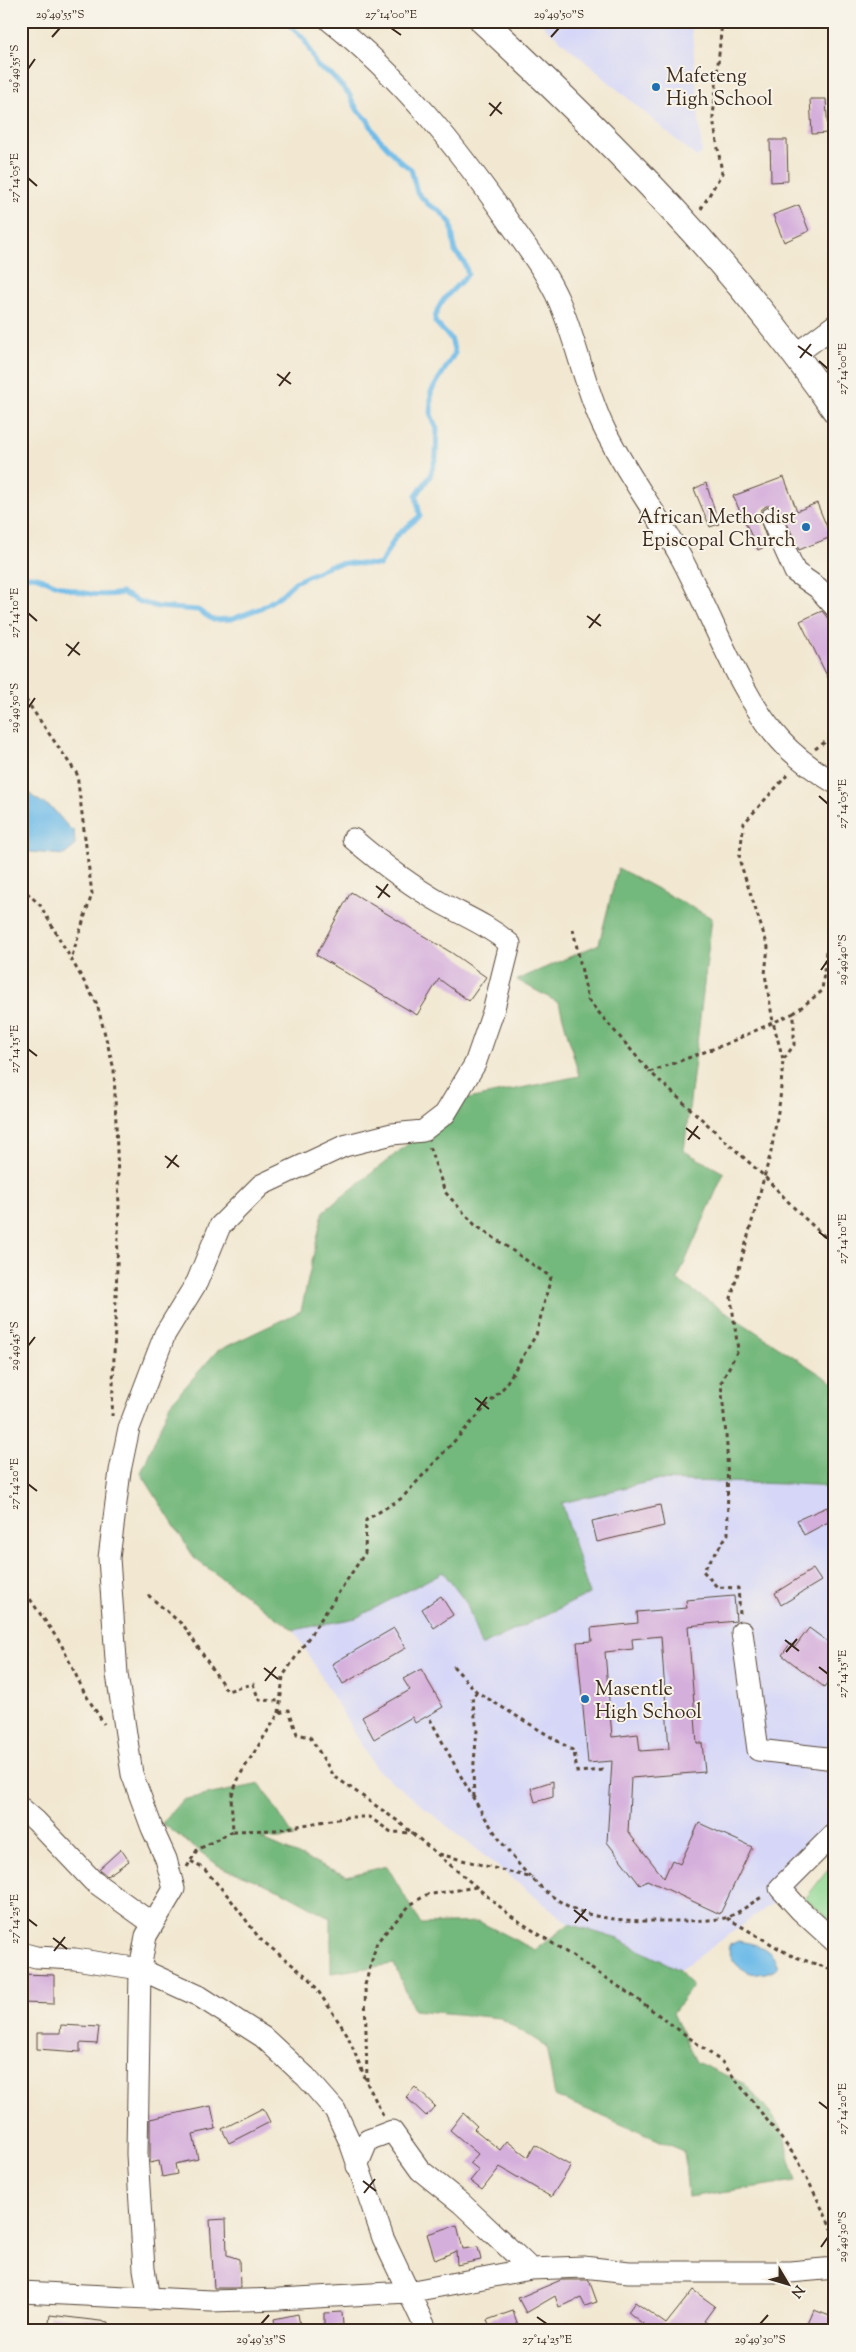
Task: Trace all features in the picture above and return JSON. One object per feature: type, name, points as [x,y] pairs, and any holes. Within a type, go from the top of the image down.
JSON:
[{"type":"main road","points":[[483,21],[631,164],[796,354],[835,410]]},
{"type":"street","points":[[330,21],[358,43],[419,103],[479,179],[523,243],[558,299],[601,422],[617,453],[678,552],[740,678],[763,719],[780,740],[802,760],[835,782]]},
{"type":"street","points":[[796,354],[835,325]]},
{"type":"street","points":[[771,518],[795,572],[818,588],[835,607]]},
{"type":"street","points":[[149,2299],[144,2269],[137,2154],[140,1969],[146,1936],[174,1888],[166,1859],[132,1774],[117,1674],[109,1558],[120,1471],[129,1428],[165,1334],[197,1282],[220,1226],[261,1185],[344,1146],[392,1134],[423,1131],[444,1114],[475,1064],[493,1012],[510,944],[490,928],[443,904],[387,868],[353,839]]},
{"type":"street","points":[[742,1632],[758,1750],[835,1759]]},
{"type":"street","points":[[21,1808],[36,1821],[92,1881],[153,1924]]},
{"type":"street","points":[[835,1833],[780,1888],[800,1910],[835,1942]]},
{"type":"street","points":[[21,1953],[36,1957],[74,1959],[140,1969],[199,1996],[263,2037],[306,2077],[335,2110],[350,2142],[383,2238],[427,2331]]},
{"type":"street","points":[[357,2166],[368,2140],[392,2131],[420,2170],[460,2203],[531,2269]]},
{"type":"street","points":[[21,2292],[149,2299],[279,2299],[408,2292],[531,2269],[584,2267],[629,2272],[790,2272],[835,2268]]},
{"type":"path","points":[[688,229],[722,174],[713,118],[722,21]]},
{"type":"path","points":[[21,693],[77,774],[92,894],[71,959]]},
{"type":"path","points":[[742,1632],[738,1588],[717,1587],[702,1571],[728,1534],[727,1446],[721,1383],[738,1350],[731,1298],[771,1152],[780,1100],[783,1060],[773,1022],[765,974],[768,947],[739,859],[744,823],[770,792],[802,760],[828,738],[835,735]]},
{"type":"path","points":[[21,887],[40,905],[97,1004],[114,1070],[119,1206],[112,1424]]},
{"type":"path","points":[[650,1072],[726,1044],[794,1013],[822,991],[826,952],[835,919]]},
{"type":"path","points":[[573,929],[588,1000],[650,1072],[764,1176],[799,1213],[835,1246]]},
{"type":"path","points":[[783,1060],[794,1045],[794,1013]]},
{"type":"path","points":[[233,1830],[231,1797],[240,1775],[279,1712],[283,1676],[365,1552],[366,1520],[402,1498],[504,1387],[536,1335],[551,1277],[475,1225],[445,1192],[423,1131]]},
{"type":"path","points":[[21,1586],[61,1644],[84,1692],[106,1728]]},
{"type":"path","points":[[148,1595],[184,1626],[227,1691],[253,1684],[258,1700],[280,1701]]},
{"type":"path","points":[[453,1666],[477,1692],[574,1751],[577,1772],[604,1770]]},
{"type":"path","points":[[474,1798],[473,1773],[477,1730],[472,1697],[477,1692]]},
{"type":"path","points":[[279,1712],[288,1710],[297,1734],[310,1737],[334,1776],[413,1833],[511,1916],[633,1996],[722,2062],[798,2160],[835,2235]]},
{"type":"path","points":[[430,1719],[474,1798],[519,1867],[560,1902],[583,1913],[614,1920],[664,1921],[727,1918],[780,1888]]},
{"type":"path","points":[[186,1868],[198,1850],[233,1830],[276,1830],[348,1817],[362,1817],[369,1818],[391,1832],[413,1833]]},
{"type":"path","points":[[438,1853],[533,1879]]},
{"type":"path","points":[[191,1861],[205,1870],[228,1896],[260,1939],[310,1979],[347,2034],[368,2086],[392,2131]]},
{"type":"path","points":[[368,2086],[365,1985],[376,1942],[410,1905],[426,1895],[478,1887]]},
{"type":"path","points":[[727,1918],[790,1955],[835,1971]]},
{"type":"shaded area","name":"Mafeteng High School","points":[[538,21],[691,21],[702,153],[696,157]]},
{"type":"shaded area","name":"Masentle High School","points":[[656,1480],[816,1485],[835,1491],[835,1836],[795,1887],[680,1970],[618,1939],[569,1924],[375,1768],[294,1630],[356,1618],[562,1503]]},
{"type":"green space","points":[[618,868],[712,918],[684,1151],[724,1173],[677,1280],[835,1384],[835,1491],[816,1485],[656,1480],[562,1503],[589,1594],[481,1646],[467,1604],[443,1572],[356,1618],[294,1630],[195,1559],[141,1473],[170,1404],[217,1351],[301,1311],[323,1212],[463,1100],[579,1076],[559,1003],[517,980],[599,944]]},
{"type":"green space","points":[[260,1784],[294,1837],[261,1839],[347,1876],[387,1866],[421,1924],[480,1922],[535,1950],[569,1924],[618,1939],[680,1970],[692,1987],[673,2013],[696,2062],[745,2084],[780,2125],[796,2181],[688,2197],[684,2151],[555,2096],[546,2046],[500,2018],[414,2010],[394,1964],[331,1973],[331,1918],[280,1890],[219,1866],[162,1823],[182,1800]]},
{"type":"green space","points":[[835,1861],[835,1923],[805,1899]]},
{"type":"water","points":[[21,784],[33,797],[53,809],[70,829],[74,830],[75,846],[64,855],[21,851]]},
{"type":"water","points":[[738,1941],[757,1945],[767,1951],[772,1955],[778,1967],[762,1974],[754,1974],[740,1968],[730,1955],[728,1946]]},
{"type":"building","points":[[810,99],[826,99],[828,133],[812,134]]},
{"type":"building","points":[[770,140],[787,140],[788,181],[771,182]]},
{"type":"building","points":[[799,205],[809,231],[784,242],[773,215]]},
{"type":"building","points":[[784,477],[797,511],[817,503],[831,537],[799,550],[782,512],[773,506],[766,506],[761,510],[759,517],[769,545],[758,550],[733,496]]},
{"type":"building","points":[[706,483],[719,524],[710,527],[694,489]]},
{"type":"building","points":[[822,611],[835,631],[835,692],[800,621]]},
{"type":"building","points":[[351,892],[452,953],[486,977],[469,1001],[439,979],[417,1015],[316,955]]},
{"type":"building","points":[[660,1505],[664,1526],[597,1542],[592,1521]]},
{"type":"building","points":[[827,1507],[832,1520],[804,1535],[797,1520]]},
{"type":"building","points":[[813,1569],[821,1581],[781,1605],[775,1593]]},
{"type":"building","points":[[441,1596],[453,1615],[434,1628],[422,1609]]},
{"type":"building","points":[[734,1596],[736,1621],[688,1626],[697,1743],[702,1743],[705,1772],[631,1778],[628,1832],[664,1878],[672,1860],[680,1864],[699,1823],[752,1847],[720,1914],[647,1880],[640,1885],[607,1842],[612,1761],[588,1763],[577,1642],[592,1641],[591,1628],[638,1623],[637,1612],[687,1608],[686,1600]],"holes":[[[661,1636],[669,1749],[640,1751],[638,1734],[612,1737],[605,1652],[633,1649],[632,1639]]]},
{"type":"building","points":[[394,1628],[406,1648],[343,1684],[332,1664]]},
{"type":"building","points":[[809,1628],[835,1647],[835,1672],[824,1687],[782,1655],[790,1644],[795,1647]]},
{"type":"building","points":[[421,1669],[443,1707],[415,1723],[412,1717],[374,1739],[362,1717],[410,1690],[403,1679]]},
{"type":"building","points":[[553,1781],[553,1797],[535,1802],[531,1788]]},
{"type":"building","points":[[121,1849],[129,1861],[107,1876],[99,1869]]},
{"type":"building","points":[[21,1974],[54,1975],[54,2004],[21,2003]]},
{"type":"building","points":[[61,2025],[99,2027],[97,2044],[80,2043],[80,2052],[37,2049],[37,2033],[60,2033]]},
{"type":"building","points":[[415,2087],[435,2106],[426,2116],[406,2097]]},
{"type":"building","points":[[211,2106],[216,2129],[193,2134],[198,2159],[175,2164],[177,2174],[162,2177],[159,2161],[150,2163],[150,2119]]},
{"type":"building","points":[[263,2108],[270,2122],[229,2143],[222,2129]]},
{"type":"building","points":[[463,2113],[477,2126],[474,2129],[500,2150],[507,2141],[528,2157],[535,2145],[571,2166],[551,2197],[500,2167],[482,2190],[470,2181],[479,2170],[470,2163],[478,2154],[450,2130]]},
{"type":"building","points":[[226,2219],[227,2255],[239,2259],[240,2288],[214,2288],[210,2220]]},
{"type":"building","points":[[457,2225],[463,2249],[478,2247],[481,2260],[457,2265],[456,2251],[435,2260],[427,2234]]},
{"type":"building","points":[[561,2280],[589,2280],[597,2302],[585,2306],[581,2298],[559,2307],[555,2296],[526,2313],[518,2298]]},
{"type":"building","points":[[693,2290],[715,2306],[704,2321],[707,2323],[701,2331],[652,2331],[628,2312],[635,2302],[666,2324]]},
{"type":"building","points":[[814,2310],[835,2318],[835,2331],[805,2331]]},
{"type":"building","points":[[513,2311],[520,2331],[491,2331],[487,2320]]},
{"type":"building","points":[[342,2312],[343,2325],[324,2327],[324,2313]]},
{"type":"building","points":[[298,2314],[301,2331],[276,2331],[274,2319]]},
{"type":"building","points":[[50,2315],[108,2322],[107,2331],[48,2331]]},
{"type":"waterway","points":[[21,577],[36,577],[88,594],[122,593],[140,602],[158,607],[198,610],[213,620],[232,619],[261,608],[280,596],[295,582],[331,565],[346,563],[380,565],[396,536],[420,516],[416,496],[430,476],[436,457],[437,429],[431,415],[431,392],[455,353],[451,339],[435,322],[436,315],[442,302],[468,274],[464,262],[455,252],[451,223],[439,210],[429,205],[417,192],[411,169],[401,162],[376,135],[367,119],[358,111],[349,94],[331,74],[318,67],[304,39],[285,21]]},
{"type":"place","name":"Mafeteng High School","points":[[656,87]]},
{"type":"place","name":"African Methodist Episcopal Church","points":[[806,527]]},
{"type":"place","name":"Masentle High School","points":[[585,1699]]}]
